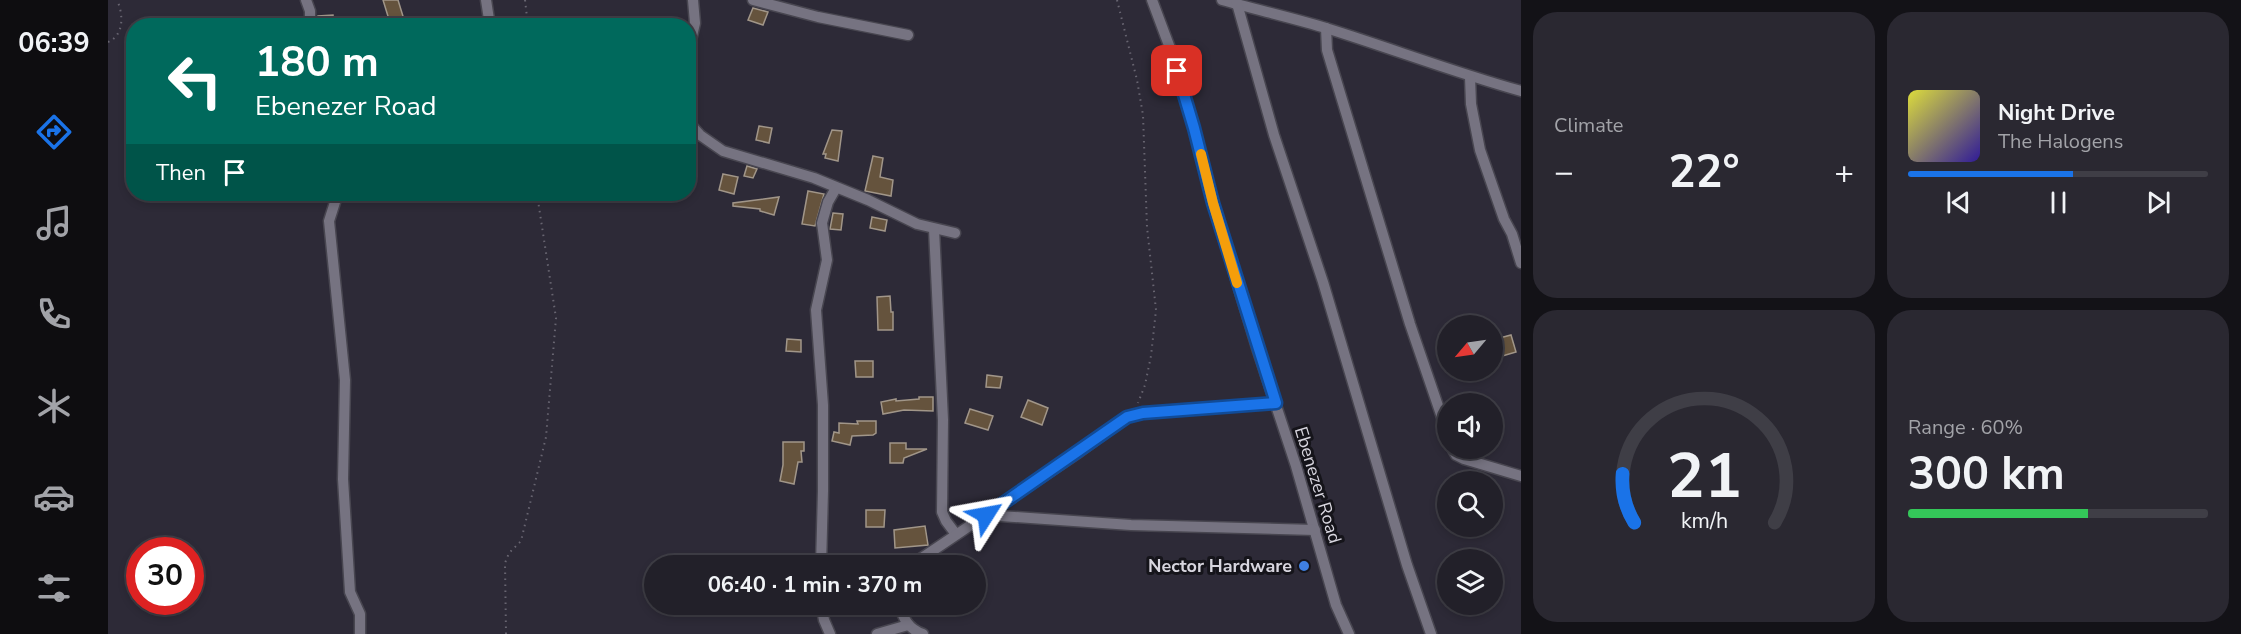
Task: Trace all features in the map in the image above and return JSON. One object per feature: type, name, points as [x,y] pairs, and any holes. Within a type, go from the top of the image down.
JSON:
[{"type":"street","points":[[306,0],[310,18]]},
{"type":"street","points":[[486,0],[489,18]]},
{"type":"street","points":[[693,0],[695,18]]},
{"type":"street","points":[[753,0],[818,17],[908,35]]},
{"type":"street","name":"Ebenezer Road","points":[[1152,0],[1173,56],[1213,203],[1336,605],[1349,634]]},
{"type":"street","points":[[1222,0],[1326,28],[1521,92]]},
{"type":"street","points":[[1236,2],[1274,135],[1327,293],[1407,565],[1431,634]]},
{"type":"street","points":[[1326,28],[1327,50],[1410,324],[1437,403]]},
{"type":"street","points":[[1470,76],[1471,104],[1480,150],[1504,219],[1517,231],[1521,263]]},
{"type":"street","points":[[696,130],[723,152],[807,176],[868,200],[917,224],[955,233]]},
{"type":"street","points":[[821,555],[823,405],[816,310],[827,260],[822,223],[828,202],[836,188]]},
{"type":"street","points":[[335,201],[329,221],[345,380],[343,479],[350,592],[360,614],[360,634]]},
{"type":"street","points":[[934,229],[943,420],[942,512],[956,533]]},
{"type":"street","points":[[925,555],[1134,414],[1276,403]]},
{"type":"street","points":[[1464,459],[1521,476]]},
{"type":"street","points":[[986,515],[1131,525],[1314,530]]},
{"type":"street","points":[[823,615],[830,634]]},
{"type":"street","points":[[902,615],[908,625],[922,634]]},
{"type":"street","points":[[878,634],[908,625]]},
{"type":"path","points":[[108,42],[118,34],[123,14],[117,0]]},
{"type":"path","points":[[525,0],[527,18]]},
{"type":"path","points":[[1117,0],[1137,80],[1143,115],[1147,227],[1156,310],[1145,385],[1134,414]]},
{"type":"path","points":[[506,634],[505,563],[509,553],[521,541],[546,437],[556,318],[538,201]]},
{"type":"building","points":[[383,0],[398,0],[404,18],[389,18]]},
{"type":"building","points":[[753,8],[768,12],[763,25],[748,20]]},
{"type":"building","points":[[333,15],[333,18],[318,18],[318,16]]},
{"type":"building","points":[[759,126],[772,128],[769,143],[756,140]]},
{"type":"building","points":[[832,130],[842,131],[838,161],[825,158],[826,154],[823,154]]},
{"type":"building","points":[[873,156],[883,158],[880,177],[893,180],[891,196],[865,191]]},
{"type":"building","points":[[747,166],[757,169],[753,178],[744,176]]},
{"type":"building","points":[[723,174],[738,177],[734,194],[719,190]]},
{"type":"building","points":[[808,191],[824,194],[815,226],[802,224]]},
{"type":"building","points":[[779,197],[774,215],[760,211],[760,209],[733,206],[733,203]]},
{"type":"building","points":[[833,213],[843,214],[841,230],[830,229]]},
{"type":"building","points":[[872,217],[887,220],[885,231],[870,228]]},
{"type":"building","points":[[890,296],[893,330],[878,330],[877,297]]},
{"type":"building","points":[[1511,335],[1516,352],[1503,356],[1503,337]]},
{"type":"building","points":[[787,339],[801,340],[801,352],[786,351]]},
{"type":"building","points":[[855,361],[873,361],[873,377],[856,377]]},
{"type":"building","points":[[987,375],[1002,377],[1000,388],[986,387]]},
{"type":"building","points":[[919,397],[933,397],[933,411],[904,410],[883,414],[881,402],[896,399],[896,401],[919,399]]},
{"type":"building","points":[[1028,400],[1048,408],[1042,425],[1021,417]]},
{"type":"building","points":[[970,409],[993,416],[988,430],[965,423]]},
{"type":"building","points":[[857,421],[876,421],[876,433],[852,436],[850,445],[832,441],[834,432],[839,433],[839,423],[858,424]]},
{"type":"building","points":[[783,442],[804,442],[804,451],[801,451],[802,462],[798,462],[794,484],[780,481]]},
{"type":"building","points":[[890,443],[906,443],[906,449],[927,449],[904,458],[903,463],[890,463]]},
{"type":"building","points":[[866,510],[885,510],[884,527],[866,527]]},
{"type":"building","points":[[925,526],[928,545],[895,548],[894,530]]},
{"type":"slow traffic","points":[[1201,154],[1237,283]]},
{"type":"place","name":"Nector Hardware","points":[[1304,566]]},
{"type":"route","points":[[986,515],[1134,414],[1276,403],[1240,294],[1177,71]]}]
